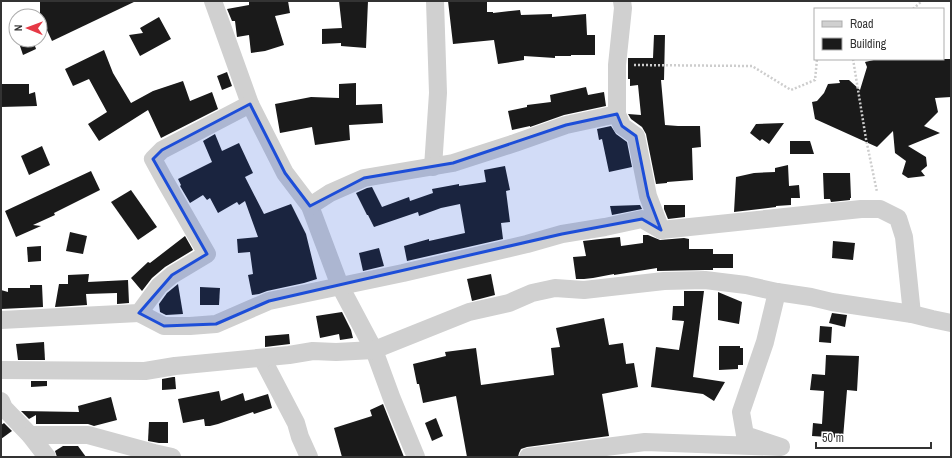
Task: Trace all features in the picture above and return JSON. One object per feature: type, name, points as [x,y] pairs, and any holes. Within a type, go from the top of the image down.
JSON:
[{"type":"street","points":[[213,1],[250,104],[285,173],[310,206],[340,286],[374,350],[416,457]]},
{"type":"street","points":[[433,167],[438,93],[435,1]]},
{"type":"street","points":[[622,1],[624,8],[617,65],[617,114],[622,126],[636,136],[648,196],[661,230]]},
{"type":"street","points":[[139,313],[159,286],[172,275],[207,254],[154,159],[162,150],[250,104]]},
{"type":"street","points":[[310,206],[330,193],[364,178],[453,163],[566,125],[617,114]]},
{"type":"street","points":[[1,320],[139,313],[164,326],[216,324],[269,301],[527,244],[562,234],[642,219],[661,230],[854,210],[880,209],[898,218],[904,237],[912,314]]},
{"type":"street","points":[[1,370],[145,371],[175,366],[262,358],[313,351],[336,352],[374,350],[469,312],[509,303],[532,293],[555,288],[584,290],[664,281],[705,280],[746,285],[832,302],[912,314],[951,323]]},
{"type":"street","points":[[777,292],[765,342],[741,412],[745,435],[783,452]]},
{"type":"street","points":[[262,358],[296,423],[300,437],[309,457]]},
{"type":"street","points":[[1,400],[4,408],[30,435],[47,457]]},
{"type":"street","points":[[30,435],[88,435],[172,457]]},
{"type":"street","points":[[528,457],[646,442],[783,452]]},
{"type":"path","points":[[914,8],[922,1]]},
{"type":"path","points":[[617,65],[752,66],[791,90],[815,80],[817,60]]},
{"type":"path","points":[[854,60],[866,139],[880,209]]},
{"type":"highlighted area","points":[[250,104],[285,173],[310,206],[364,178],[453,163],[566,125],[617,114],[622,126],[636,136],[648,196],[661,230],[642,219],[562,234],[269,301],[216,324],[164,326],[139,313],[172,275],[207,254],[153,159],[162,150]]},
{"type":"building","points":[[40,1],[136,1],[52,41],[48,32],[48,8],[40,8]]},
{"type":"building","points":[[249,1],[288,1],[290,13],[275,16],[284,45],[265,51],[251,53],[249,35],[237,37],[235,21],[232,21],[227,9],[249,5]]},
{"type":"building","points":[[339,1],[368,1],[366,48],[341,46],[341,43],[322,44],[322,29],[342,28]]},
{"type":"building","points":[[448,1],[487,1],[487,12],[493,13],[520,10],[521,15],[552,14],[552,17],[586,14],[587,35],[595,35],[595,55],[555,56],[555,58],[524,56],[524,60],[498,64],[494,40],[453,44]]},
{"type":"building","points":[[159,17],[171,39],[140,56],[129,35],[143,33],[140,28]]},
{"type":"building","points":[[654,35],[665,35],[664,80],[661,80],[665,125],[700,126],[701,147],[692,148],[693,180],[656,184],[646,134],[642,127],[631,119],[628,114],[641,115],[638,85],[630,86],[630,79],[628,79],[628,58],[653,58]]},
{"type":"building","points":[[21,48],[36,48],[36,49],[23,55]]},
{"type":"building","points":[[104,50],[113,73],[131,103],[153,91],[183,81],[190,101],[212,92],[218,109],[161,138],[148,110],[99,141],[88,124],[107,112],[89,79],[73,86],[65,69]]},
{"type":"building","points":[[951,59],[951,97],[935,98],[938,112],[924,126],[940,133],[908,146],[926,157],[927,166],[921,171],[925,176],[908,178],[902,174],[906,161],[895,153],[893,131],[877,147],[815,119],[812,102],[817,101],[824,93],[828,84],[840,83],[839,80],[849,80],[860,90],[867,67],[865,62],[874,60]]},
{"type":"building","points":[[227,72],[232,86],[222,90],[217,76]]},
{"type":"building","points":[[356,83],[356,105],[382,104],[383,123],[349,125],[350,140],[315,145],[312,127],[280,133],[275,104],[311,97],[339,98],[339,84]]},
{"type":"building","points":[[1,84],[29,84],[29,94],[35,92],[37,106],[1,107]]},
{"type":"building","points":[[586,87],[588,95],[604,92],[606,106],[564,115],[530,127],[512,130],[508,111],[527,107],[527,105],[551,102],[550,95]]},
{"type":"building","points":[[784,123],[769,144],[762,139],[760,141],[750,133],[756,124]]},
{"type":"building","points":[[611,126],[616,134],[627,142],[632,167],[609,172],[602,139],[599,140],[597,129]]},
{"type":"building","points":[[215,134],[222,151],[239,143],[253,173],[245,177],[264,214],[291,204],[306,234],[317,279],[252,295],[248,275],[253,274],[250,252],[238,253],[237,239],[258,237],[245,201],[239,205],[237,202],[218,213],[210,198],[207,200],[203,195],[190,203],[180,186],[181,185],[178,179],[212,162],[203,141]]},
{"type":"building","points":[[790,141],[810,141],[814,154],[790,154]]},
{"type":"building","points":[[42,146],[50,165],[29,175],[21,156]]},
{"type":"building","points":[[788,165],[789,186],[799,185],[800,198],[791,198],[791,205],[734,212],[736,177],[754,173],[775,172],[775,168]]},
{"type":"building","points":[[505,166],[510,190],[506,191],[510,222],[501,223],[503,239],[407,261],[404,246],[429,239],[429,241],[465,233],[460,204],[441,208],[419,216],[418,212],[374,227],[356,193],[372,187],[382,207],[409,197],[410,201],[433,193],[432,189],[459,184],[459,186],[486,182],[484,170]]},
{"type":"building","points":[[91,171],[100,190],[54,213],[55,215],[33,225],[41,226],[16,237],[5,211]]},
{"type":"building","points":[[823,173],[850,173],[850,200],[831,202],[830,199],[824,199]]},
{"type":"building","points":[[131,190],[157,227],[138,240],[111,202]]},
{"type":"building","points":[[640,205],[642,209],[612,215],[610,206]]},
{"type":"building","points":[[664,205],[685,205],[685,217],[668,219]]},
{"type":"building","points":[[70,232],[87,236],[83,254],[66,251]]},
{"type":"building","points":[[643,235],[648,235],[660,240],[689,239],[689,249],[713,249],[713,254],[733,254],[733,268],[713,268],[713,270],[657,271],[657,268],[593,278],[576,279],[573,257],[586,256],[583,241],[620,237],[621,246],[643,243]]},
{"type":"building","points":[[185,236],[193,250],[165,267],[152,278],[142,291],[131,278],[148,262],[150,263]]},
{"type":"building","points":[[833,241],[855,243],[853,260],[832,258]]},
{"type":"building","points":[[41,246],[41,261],[28,262],[27,247]]},
{"type":"building","points":[[379,248],[384,266],[363,271],[359,253]]},
{"type":"building","points":[[89,274],[88,282],[128,280],[129,303],[117,304],[117,293],[86,294],[87,305],[55,307],[59,284],[68,284],[68,275]]},
{"type":"building","points":[[491,274],[495,295],[472,301],[467,279]]},
{"type":"building","points":[[178,284],[183,314],[166,315],[160,312],[159,304],[167,293]]},
{"type":"building","points":[[30,285],[42,285],[43,307],[1,309],[1,290],[8,292],[8,288],[30,288]]},
{"type":"building","points":[[200,287],[220,288],[219,305],[200,305]]},
{"type":"building","points":[[684,291],[704,291],[693,377],[725,382],[714,401],[703,394],[651,387],[656,347],[679,350],[684,321],[672,320],[673,306],[684,306]]},
{"type":"building","points":[[718,292],[742,302],[739,324],[718,320]]},
{"type":"building","points":[[342,312],[351,330],[353,338],[340,340],[339,334],[320,338],[316,316]]},
{"type":"building","points":[[832,313],[847,315],[845,327],[829,323]]},
{"type":"building","points":[[604,318],[609,345],[623,343],[626,364],[634,363],[638,387],[602,394],[609,436],[527,447],[521,449],[518,457],[467,457],[456,396],[423,403],[413,364],[446,356],[445,352],[476,348],[481,385],[554,375],[551,348],[560,347],[556,328]]},
{"type":"building","points":[[820,326],[832,327],[831,343],[819,342]]},
{"type":"building","points":[[289,334],[290,344],[265,347],[265,336]]},
{"type":"building","points":[[44,342],[45,360],[18,360],[16,344]]},
{"type":"building","points":[[719,346],[740,346],[740,348],[743,348],[743,365],[738,365],[738,369],[719,370]]},
{"type":"building","points":[[826,355],[859,356],[857,391],[847,390],[843,438],[812,436],[813,423],[822,424],[824,391],[810,390],[812,374],[825,375]]},
{"type":"building","points":[[175,377],[176,389],[162,390],[162,379]]},
{"type":"building","points":[[31,381],[47,381],[47,386],[31,387]]},
{"type":"building","points":[[219,391],[221,401],[243,393],[245,401],[268,394],[272,408],[254,414],[253,412],[210,426],[205,426],[204,419],[183,423],[178,399]]},
{"type":"building","points":[[111,397],[117,420],[94,426],[88,424],[36,424],[36,415],[29,419],[21,411],[79,412],[78,406]]},
{"type":"building","points":[[383,404],[404,457],[342,457],[334,428],[372,416],[370,410]]},
{"type":"building","points":[[436,418],[443,436],[432,441],[425,423]]},
{"type":"building","points":[[149,422],[168,422],[168,443],[148,441]]},
{"type":"building","points":[[4,423],[12,431],[1,439],[1,425]]},
{"type":"building","points":[[63,446],[78,446],[86,457],[57,457],[55,451]]}]
